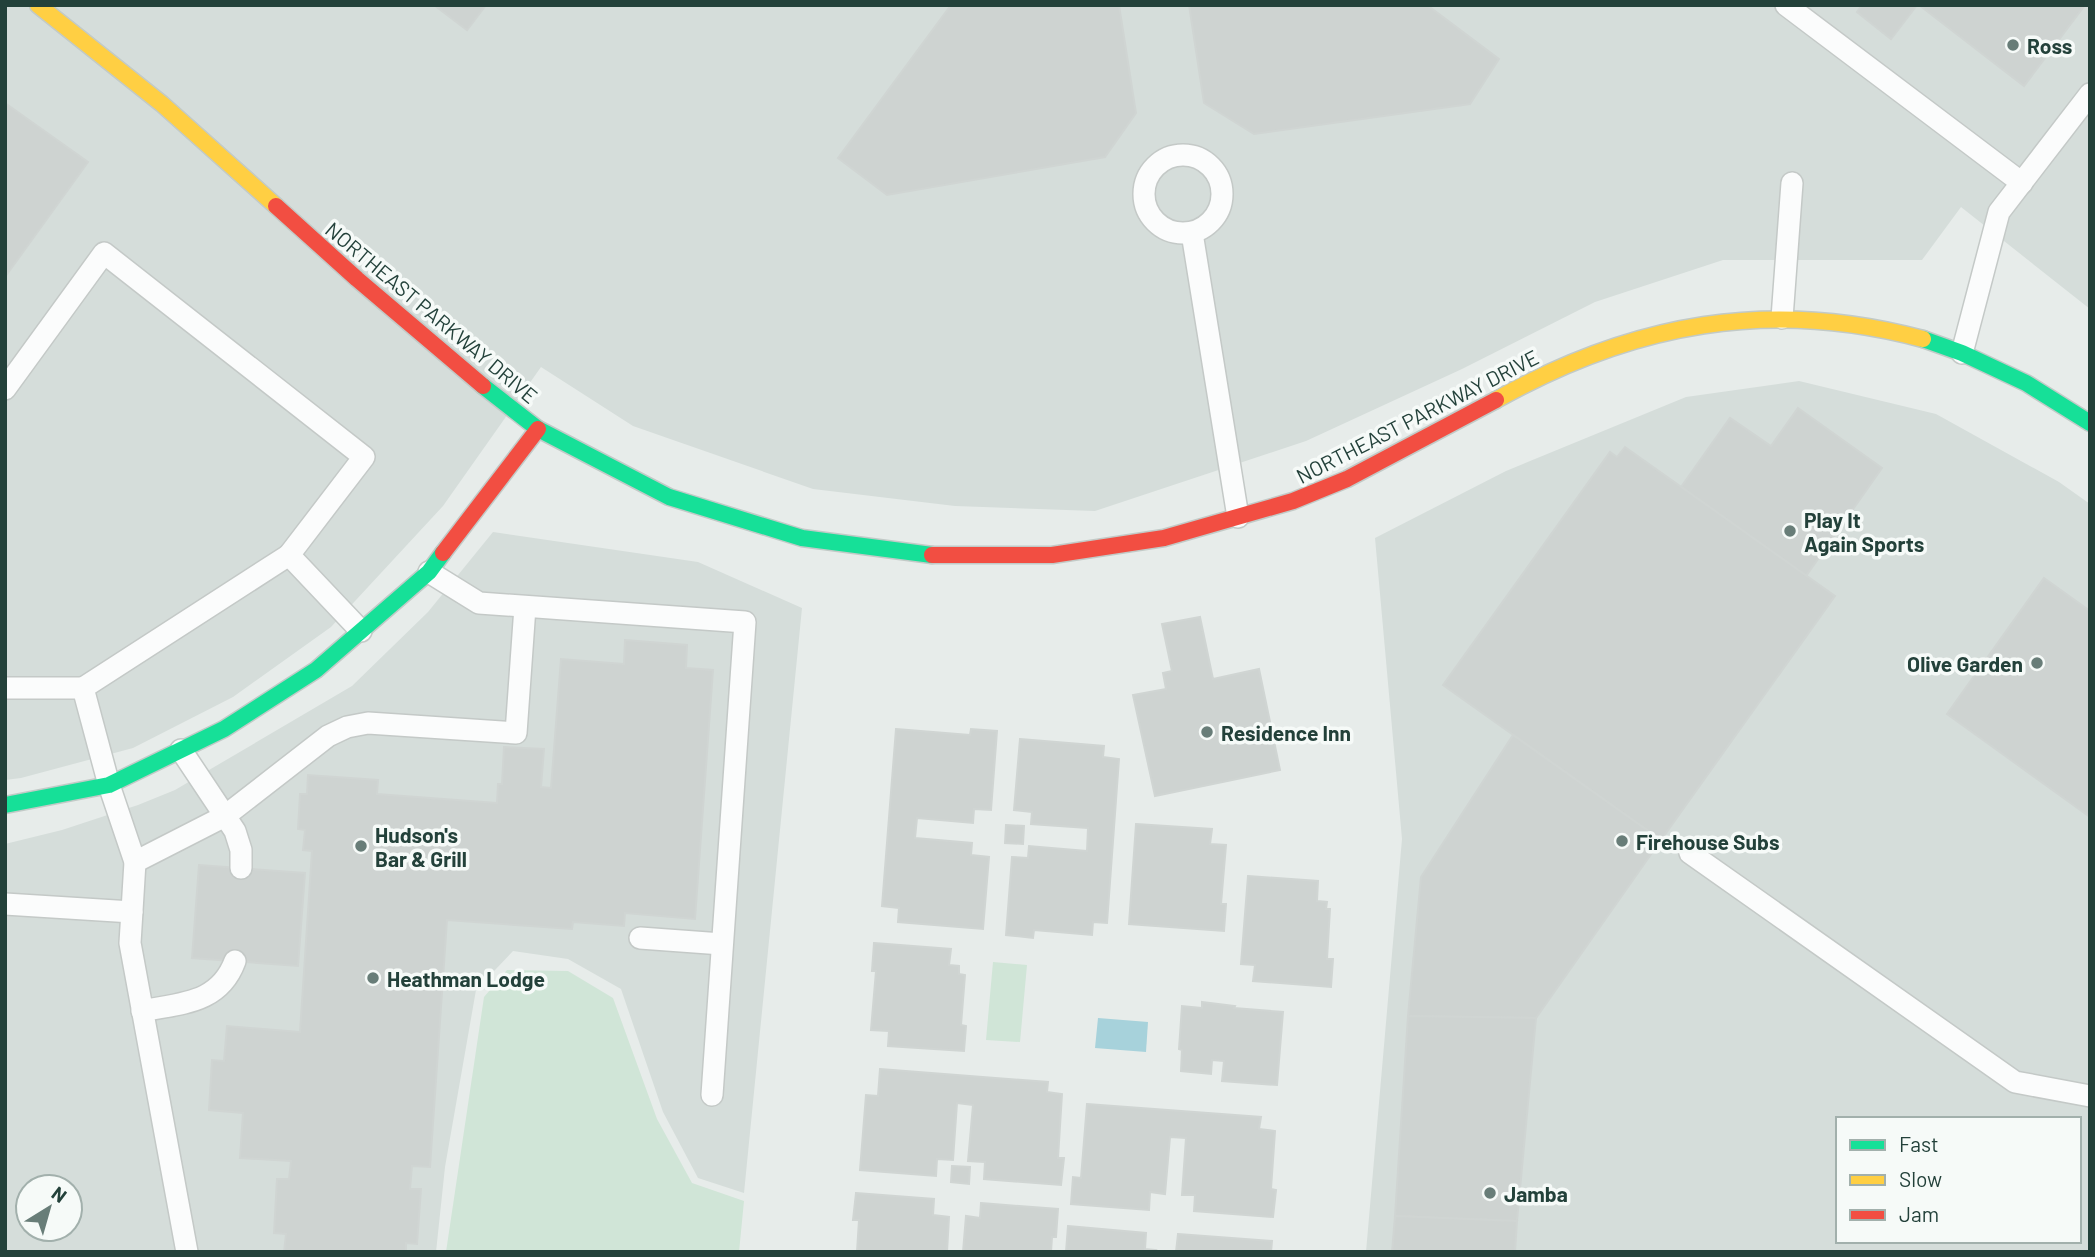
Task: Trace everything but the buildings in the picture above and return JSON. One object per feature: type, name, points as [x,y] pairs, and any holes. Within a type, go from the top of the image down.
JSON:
[{"type":"street","name":"NORTHEAST PARKWAY DRIVE","points":[[38,5],[162,104],[445,356],[538,429],[669,497],[802,538],[936,556],[1052,555],[1164,538],[1293,501],[1347,479],[1526,383],[1595,353],[1670,331],[1717,323],[1782,318],[1809,319],[1879,328],[1922,339],[1962,353],[2026,383],[2090,423]]},
{"type":"street","points":[[5,805],[109,785],[224,729],[316,670],[429,572],[538,429]]},
{"type":"lane","points":[[1786,5],[2022,183]]},
{"type":"lane","points":[[1962,353],[1999,212],[2090,94]]},
{"type":"lane","points":[[1782,318],[1792,183]]},
{"type":"lane","points":[[1192,233],[1238,517]]},
{"type":"lane","points":[[5,388],[104,253],[364,457],[289,555],[83,688],[5,688]]},
{"type":"lane","points":[[289,555],[361,631]]},
{"type":"lane","points":[[429,572],[479,603],[745,622],[712,1096]]},
{"type":"lane","points":[[135,862],[225,816],[328,736],[347,727],[368,723],[516,733],[525,607]]},
{"type":"lane","points":[[83,688],[109,785],[135,862],[130,943],[187,1252]]},
{"type":"lane","points":[[181,750],[236,831],[241,850],[241,868]]},
{"type":"lane","points":[[1690,853],[2015,1082],[2090,1096]]},
{"type":"lane","points":[[5,904],[132,912]]},
{"type":"lane","points":[[640,938],[722,944]]},
{"type":"lane","points":[[142,1011],[211,994],[222,986],[235,961]]},
{"type":"shaded area","points":[[5,5],[2090,5],[2090,309],[1961,207],[1922,260],[1723,260],[1595,302],[1462,369],[1306,441],[1095,511],[955,506],[813,489],[633,426],[541,367],[443,506],[331,627],[233,697],[133,748],[5,780]]},
{"type":"shaded area","points":[[1799,381],[1936,414],[2059,482],[2090,504],[2090,1252],[1366,1252],[1402,839],[1375,538],[1506,471],[1686,397]]},
{"type":"shaded area","points":[[493,532],[698,562],[802,608],[744,1193],[698,1178],[663,1112],[621,989],[568,959],[513,951],[476,990],[445,1167],[436,1252],[5,1252],[5,844],[62,830],[175,790],[352,686],[428,612]]},
{"type":"green space","points":[[993,962],[1027,965],[1020,1042],[986,1040]]},
{"type":"green space","points":[[507,970],[568,971],[613,998],[657,1119],[692,1183],[744,1201],[739,1252],[446,1252],[484,997]]},
{"type":"water","points":[[1098,1018],[1148,1022],[1146,1052],[1095,1048]]},
{"type":"traffic: fast","points":[[1923,339],[1962,353],[2026,383],[2090,423]]},
{"type":"traffic: fast","points":[[483,386],[538,429],[669,497],[802,538],[932,555]]},
{"type":"traffic: fast","points":[[5,805],[109,785],[224,729],[316,670],[429,572],[443,553]]},
{"type":"traffic: slow","points":[[38,5],[162,104],[276,206]]},
{"type":"traffic: slow","points":[[1496,400],[1599,352],[1651,336],[1704,325],[1757,320],[1811,320],[1866,327],[1923,339]]},
{"type":"traffic: jam","points":[[276,206],[483,386]]},
{"type":"traffic: jam","points":[[932,555],[1052,555],[1164,538],[1293,501],[1347,479],[1496,400]]},
{"type":"traffic: jam","points":[[443,553],[538,429]]},
{"type":"place","name":"Ross","points":[[2013,45]]},
{"type":"place","name":"Play It Again Sports","points":[[1790,531]]},
{"type":"place","name":"Olive Garden","points":[[2037,663]]},
{"type":"place","name":"Residence Inn","points":[[1207,732]]},
{"type":"place","name":"Firehouse Subs","points":[[1622,841]]},
{"type":"place","name":"Hudson's Bar & Grill","points":[[361,846]]},
{"type":"place","name":"Heathman Lodge","points":[[373,978]]},
{"type":"place","name":"Jamba","points":[[1490,1193]]}]
